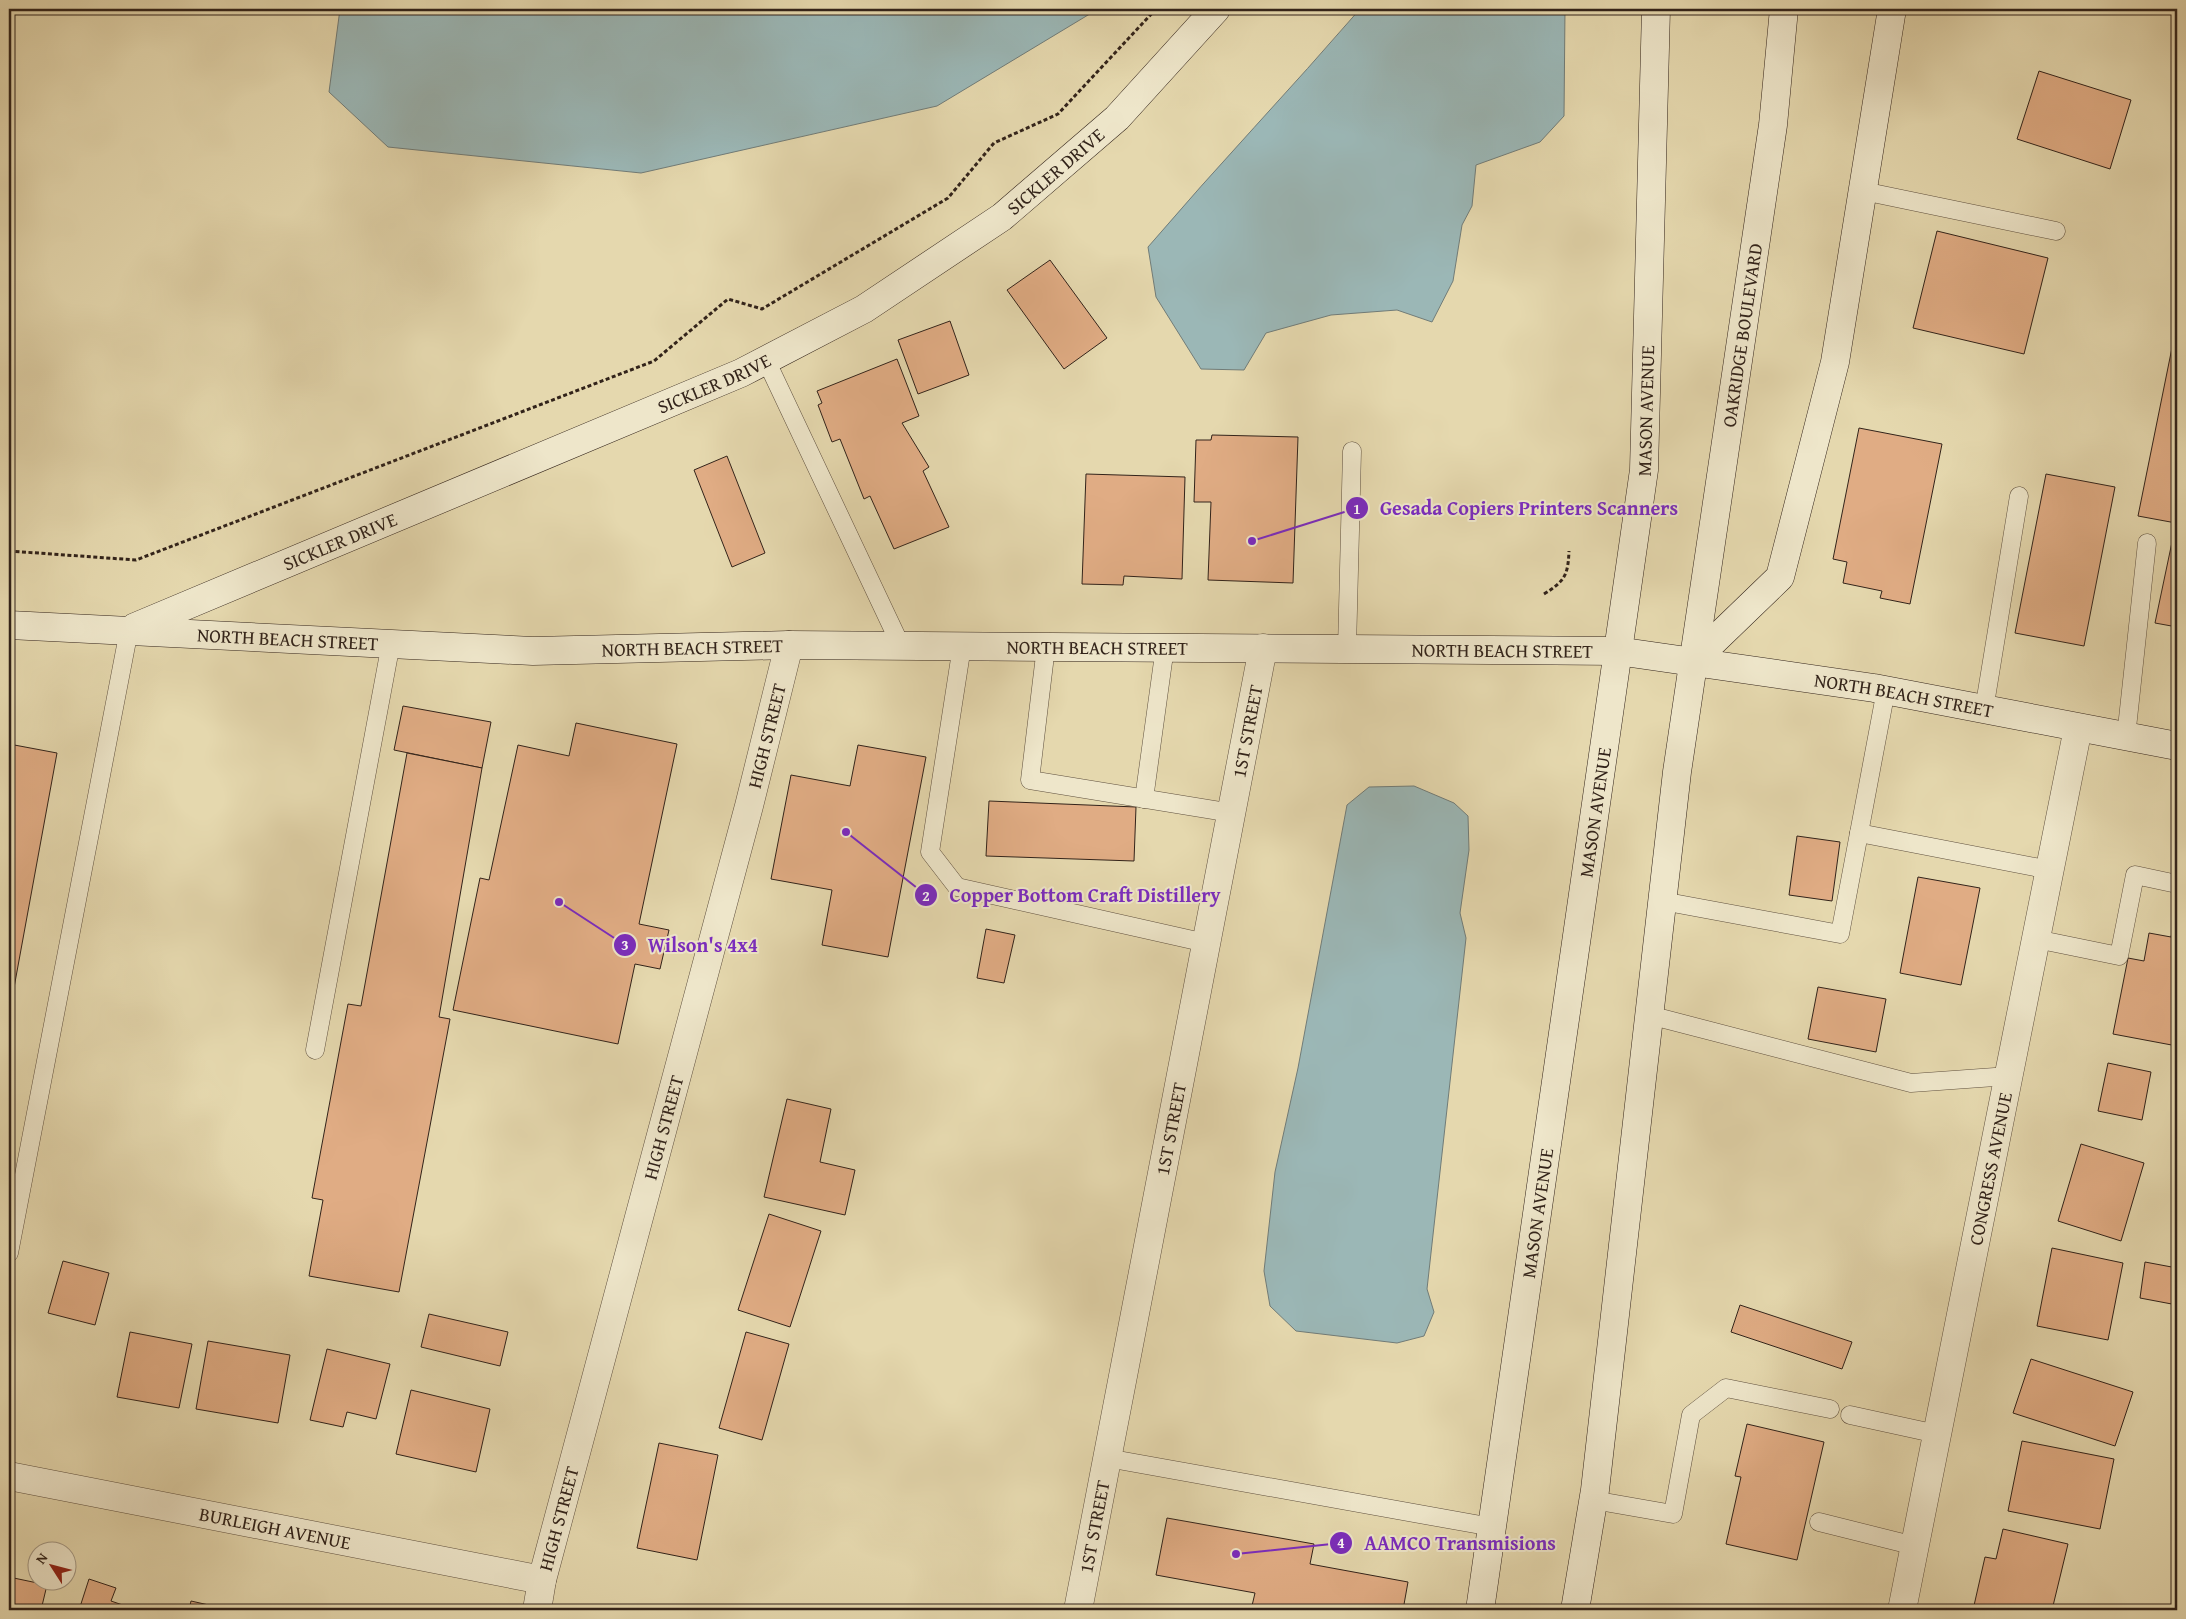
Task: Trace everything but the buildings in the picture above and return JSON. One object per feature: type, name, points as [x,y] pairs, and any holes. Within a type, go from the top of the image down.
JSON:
[{"type":"street","name":"SICKLER DRIVE","points":[[129,630],[723,381],[864,309],[1002,217],[1117,118],[1216,9]]},
{"type":"street","name":"MASON AVENUE","points":[[1480,1610],[1644,470],[1656,9]]},
{"type":"street","name":"OAKRIDGE BOULEVARD","points":[[1694,660],[1773,125],[1784,9]]},
{"type":"street","points":[[1575,1610],[1593,1500],[1677,772],[1694,660],[1780,577],[1835,362],[1892,9]]},
{"type":"street","name":"NORTH BEACH STREET","points":[[9,625],[533,651],[790,645],[1617,651],[1694,660],[1886,690],[2177,746]]},
{"type":"street","name":"HIGH STREET","points":[[536,1610],[542,1580],[749,806],[790,645]]},
{"type":"street","name":"1ST STREET","points":[[1078,1610],[1263,648]]},
{"type":"street","name":"CONGRESS AVENUE","points":[[1902,1610],[2078,728]]},
{"type":"street","name":"BURLEIGH AVENUE","points":[[9,1476],[542,1580]]},
{"type":"lane","points":[[1863,191],[2056,231]]},
{"type":"lane","points":[[766,360],[901,646]]},
{"type":"lane","points":[[1347,649],[1352,451]]},
{"type":"lane","points":[[1984,710],[2019,496]]},
{"type":"lane","points":[[2126,737],[2147,543]]},
{"type":"lane","points":[[9,1253],[129,630]]},
{"type":"lane","points":[[315,1050],[391,643]]},
{"type":"lane","points":[[962,646],[930,852],[957,887],[1206,943]]},
{"type":"lane","points":[[1046,647],[1030,780],[1232,813]]},
{"type":"lane","points":[[1144,799],[1165,647]]},
{"type":"lane","points":[[1662,901],[1840,934],[1886,690]]},
{"type":"lane","points":[[1859,834],[2050,870]]},
{"type":"lane","points":[[2036,939],[2119,956],[2135,875],[2177,884]]},
{"type":"lane","points":[[1649,1015],[1911,1082],[2009,1076]]},
{"type":"lane","points":[[1593,1500],[1672,1514],[1691,1415],[1726,1388],[1830,1409]]},
{"type":"lane","points":[[1850,1415],[1937,1434]]},
{"type":"lane","points":[[1107,1458],[1492,1527]]},
{"type":"lane","points":[[1819,1522],[1915,1546]]},
{"type":"path","points":[[9,552],[136,560],[654,361],[728,299],[762,309],[948,198],[994,143],[1058,114],[1156,9]]},
{"type":"path","points":[[1544,594],[1560,584],[1568,569],[1569,551]]},
{"type":"water","points":[[340,9],[1098,9],[937,106],[641,173],[388,147],[329,92]]},
{"type":"water","points":[[1360,9],[1565,9],[1564,116],[1540,142],[1476,165],[1472,206],[1462,225],[1453,281],[1432,322],[1397,310],[1331,315],[1266,333],[1244,370],[1201,369],[1156,297],[1148,247]]},
{"type":"water","points":[[1414,786],[1454,803],[1468,816],[1469,850],[1460,913],[1466,938],[1427,1289],[1434,1312],[1424,1336],[1397,1343],[1296,1331],[1270,1306],[1264,1271],[1275,1172],[1298,1068],[1347,805],[1369,787]]},
{"type":"place","name":"Gesada Copiers Printers Scanners","points":[[1252,541]]},
{"type":"place","name":"Copper Bottom Craft Distillery","points":[[846,832]]},
{"type":"place","name":"Wilson's 4x4","points":[[559,902]]},
{"type":"place","name":"AAMCO Transmisions","points":[[1236,1554]]}]
